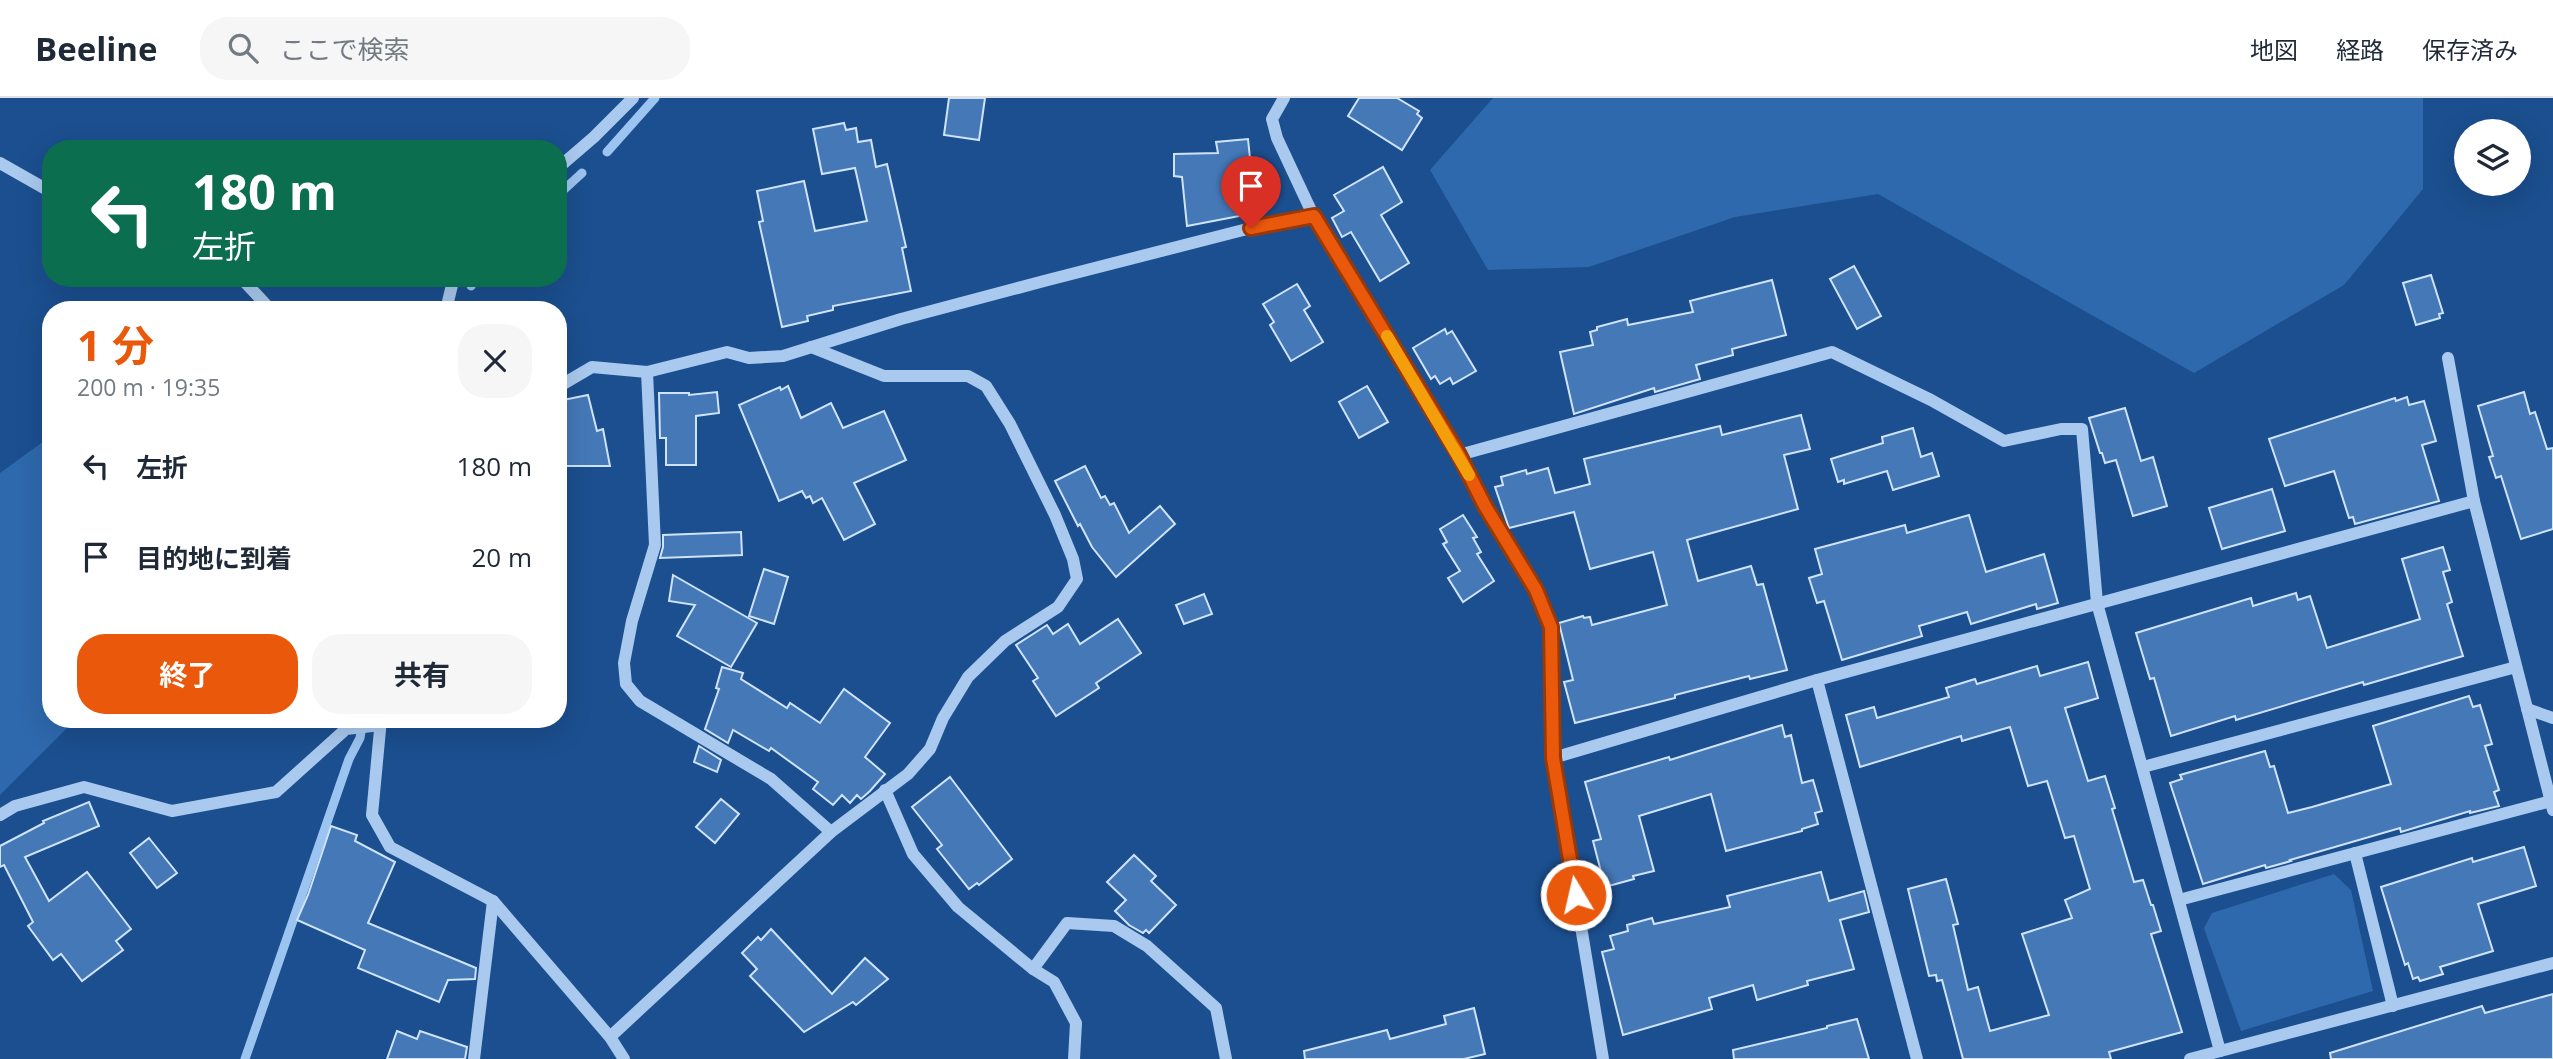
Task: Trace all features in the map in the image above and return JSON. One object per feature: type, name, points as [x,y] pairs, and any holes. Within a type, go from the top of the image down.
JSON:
[{"type":"street","points":[[567,160],[594,137],[632,98]]},
{"type":"street","points":[[1284,98],[1272,119],[1277,138],[1314,216],[1459,455],[1485,506],[1536,590],[1551,627],[1553,758],[1603,1059]]},
{"type":"street","points":[[0,163],[42,186]]},
{"type":"street","points":[[567,382],[592,367],[647,372],[727,352],[750,358],[783,356],[901,319],[1044,281],[1251,228],[1314,216]]},
{"type":"street","points":[[249,287],[263,301]]},
{"type":"street","points":[[610,1037],[831,832],[908,774],[930,749],[943,718],[968,677],[1005,641],[1058,607],[1077,579],[1073,559],[1055,515],[1010,424],[986,386],[968,376],[884,376],[811,347]]},
{"type":"street","points":[[1459,455],[1832,352],[1931,400],[2004,440],[2062,429],[2082,429],[2097,603],[2220,1051]]},
{"type":"street","points":[[2179,900],[2355,853],[2552,805],[2474,501],[2448,358]]},
{"type":"street","points":[[647,372],[655,545],[632,621],[624,663],[626,684],[640,701],[771,779],[831,832]]},
{"type":"street","points":[[1553,758],[1817,680],[2474,501]]},
{"type":"street","points":[[2143,767],[2516,667]]},
{"type":"street","points":[[1817,680],[1917,1059]]},
{"type":"street","points":[[2527,709],[2553,718]]},
{"type":"street","points":[[0,815],[15,806],[84,787],[172,811],[276,792],[346,729],[354,728]]},
{"type":"street","points":[[378,728],[372,815],[390,847],[493,901],[610,1037],[624,1059]]},
{"type":"street","points":[[885,790],[913,854],[958,907],[1033,969],[1054,982],[1076,1023],[1074,1059]]},
{"type":"street","points":[[2355,853],[2393,1006]]},
{"type":"street","points":[[474,1059],[493,901]]},
{"type":"street","points":[[1033,969],[1068,923],[1114,926],[1147,946],[1216,1008],[1226,1059]]},
{"type":"street","points":[[2190,1059],[2553,963]]},
{"type":"shaded area","points":[[1493,98],[2423,98],[2423,189],[2344,285],[2194,373],[1878,194],[1735,217],[1589,267],[1488,270],[1430,170]]},
{"type":"shaded area","points":[[42,443],[42,728],[67,728],[0,795],[0,473]]},
{"type":"shaded area","points":[[2334,874],[2351,890],[2373,991],[2241,1031],[2204,928],[2212,913]]},
{"type":"building","points":[[949,98],[985,98],[979,140],[944,135]]},
{"type":"building","points":[[1359,98],[1397,98],[1419,111],[1417,114],[1422,118],[1402,150],[1348,116]]},
{"type":"building","points":[[844,123],[846,130],[856,128],[858,142],[871,140],[876,167],[887,164],[906,247],[902,248],[911,291],[833,306],[833,310],[807,316],[808,321],[782,327],[759,222],[763,221],[757,191],[804,181],[815,231],[867,221],[855,168],[822,174],[813,129]]},
{"type":"building","points":[[1248,139],[1253,187],[1267,184],[1270,205],[1249,210],[1250,214],[1187,226],[1182,177],[1174,176],[1174,154],[1218,153],[1216,142]]},
{"type":"building","points":[[1383,167],[1402,202],[1381,215],[1409,263],[1380,281],[1351,232],[1342,237],[1332,218],[1344,211],[1334,195]]},
{"type":"building","points":[[1854,266],[1881,316],[1857,329],[1830,279]]},
{"type":"building","points":[[2431,275],[2443,313],[2439,314],[2440,318],[2416,325],[2403,283]]},
{"type":"building","points":[[1772,280],[1786,335],[1732,349],[1733,355],[1696,365],[1700,379],[1655,392],[1654,388],[1574,414],[1560,352],[1593,345],[1590,332],[1597,330],[1597,327],[1627,319],[1628,325],[1693,312],[1690,301]]},
{"type":"building","points":[[1297,284],[1310,306],[1304,310],[1323,342],[1291,361],[1270,325],[1274,322],[1263,304]]},
{"type":"building","points":[[1445,329],[1447,334],[1452,331],[1476,371],[1453,384],[1450,378],[1440,384],[1435,376],[1431,379],[1413,348]]},
{"type":"building","points":[[788,386],[801,418],[831,403],[843,428],[884,411],[906,460],[854,483],[875,524],[844,540],[822,498],[813,503],[810,496],[806,498],[802,491],[779,501],[739,405]]},
{"type":"building","points":[[1367,386],[1388,422],[1359,438],[1339,402]]},
{"type":"building","points":[[717,392],[719,413],[696,416],[696,465],[666,465],[666,438],[660,438],[659,393],[689,395]]},
{"type":"building","points":[[2524,392],[2530,414],[2535,412],[2547,449],[2553,448],[2553,529],[2521,539],[2501,476],[2496,478],[2489,457],[2493,456],[2478,406]]},
{"type":"building","points":[[588,395],[597,431],[603,429],[610,466],[567,466],[567,399]]},
{"type":"building","points":[[2407,397],[2409,405],[2424,401],[2436,441],[2422,445],[2439,501],[2355,524],[2353,517],[2349,518],[2334,471],[2285,486],[2269,439],[2395,398],[2396,401]]},
{"type":"building","points":[[2125,408],[2141,461],[2153,457],[2167,506],[2133,516],[2116,460],[2105,463],[2089,418]]},
{"type":"building","points":[[1801,415],[1810,449],[1784,455],[1798,509],[1687,540],[1698,581],[1751,566],[1757,585],[1763,584],[1787,670],[1750,679],[1749,676],[1575,723],[1564,682],[1573,680],[1559,623],[1583,616],[1590,617],[1592,625],[1667,605],[1653,552],[1590,569],[1574,512],[1509,528],[1495,487],[1503,485],[1501,477],[1526,470],[1527,474],[1548,468],[1555,493],[1590,484],[1584,459],[1720,426],[1722,435]]},
{"type":"building","points":[[1913,428],[1921,457],[1932,453],[1939,476],[1893,490],[1887,471],[1844,484],[1844,480],[1838,482],[1831,459],[1883,443],[1882,437]]},
{"type":"building","points":[[1085,466],[1101,498],[1105,496],[1110,505],[1114,503],[1129,533],[1160,506],[1175,524],[1116,577],[1092,547],[1080,524],[1078,526],[1055,481]]},
{"type":"building","points":[[2272,489],[2285,531],[2222,549],[2209,508]]},
{"type":"building","points":[[1463,515],[1477,537],[1473,538],[1481,552],[1477,554],[1494,581],[1463,602],[1448,578],[1460,571],[1443,544],[1447,542],[1440,529]]},
{"type":"building","points":[[1969,515],[1986,572],[2044,554],[2058,603],[2037,609],[2036,604],[1971,624],[1967,612],[1919,626],[1922,636],[1842,660],[1824,601],[1817,603],[1809,578],[1822,574],[1815,549],[1905,525],[1907,533]]},
{"type":"building","points":[[741,532],[742,555],[660,558],[663,535]]},
{"type":"building","points":[[2443,547],[2450,570],[2443,572],[2452,602],[2447,604],[2463,656],[2364,685],[2363,682],[2236,720],[2235,716],[2171,736],[2154,678],[2150,679],[2136,633],[2251,598],[2253,606],[2296,593],[2298,600],[2310,596],[2327,648],[2420,619],[2402,559]]},
{"type":"building","points":[[764,569],[788,577],[774,624],[749,616]]},
{"type":"building","points":[[673,575],[757,623],[731,667],[677,636],[695,605],[669,601]]},
{"type":"building","points":[[1204,594],[1212,614],[1184,624],[1176,605]]},
{"type":"building","points":[[1118,619],[1141,653],[1096,683],[1099,688],[1056,716],[1033,681],[1038,678],[1016,645],[1047,625],[1053,634],[1068,624],[1080,644]]},
{"type":"building","points":[[2088,662],[2098,698],[2065,708],[2088,781],[2105,776],[2134,882],[2143,880],[2153,905],[2161,931],[2151,934],[2182,1032],[2109,1052],[2111,1059],[1963,1059],[1942,980],[1937,981],[1936,975],[1929,976],[1908,889],[1946,879],[1958,924],[1953,925],[1968,990],[1978,987],[1990,1031],[2049,1015],[2022,934],[2072,918],[2065,900],[2090,889],[2074,836],[2065,838],[2047,781],[2028,786],[2010,727],[1962,741],[1961,736],[1860,767],[1846,715],[1874,707],[1877,718],[1949,697],[1946,688],[1975,679],[1977,684],[2037,666],[2040,676]]},
{"type":"building","points":[[722,667],[743,673],[741,679],[787,708],[790,703],[820,723],[844,689],[890,723],[865,757],[885,774],[861,799],[857,795],[850,803],[842,795],[833,805],[813,789],[818,782],[771,748],[769,751],[733,730],[728,743],[705,729],[719,689],[716,688]]},
{"type":"building","points":[[2469,696],[2473,707],[2480,705],[2492,744],[2485,746],[2499,790],[2494,792],[2499,806],[2470,811],[2401,832],[2400,828],[2203,884],[2170,783],[2182,779],[2180,775],[2265,751],[2270,767],[2274,766],[2288,813],[2312,807],[2391,784],[2373,726]]},
{"type":"building","points":[[1782,725],[1785,737],[1791,735],[1802,783],[1813,780],[1822,811],[1815,813],[1818,824],[1802,831],[1726,851],[1711,794],[1639,816],[1654,871],[1605,887],[1593,841],[1601,839],[1585,782],[1669,757],[1670,760]]},
{"type":"building","points":[[699,746],[721,760],[717,772],[694,762]]},
{"type":"building","points":[[950,777],[1012,859],[979,885],[977,883],[969,889],[937,849],[942,845],[912,807]]},
{"type":"building","points":[[721,799],[739,814],[715,843],[696,827]]},
{"type":"building","points":[[89,802],[99,826],[25,857],[49,901],[87,872],[131,929],[116,941],[123,950],[82,981],[61,954],[53,960],[28,926],[33,922],[4,865],[0,867],[0,846],[44,823],[43,821]]},
{"type":"building","points":[[331,826],[357,835],[355,841],[395,862],[368,923],[476,968],[475,979],[448,980],[439,1002],[358,968],[365,950],[297,920]]},
{"type":"building","points":[[149,838],[177,873],[157,888],[130,853]]},
{"type":"building","points":[[2524,847],[2536,886],[2478,904],[2493,951],[2440,967],[2443,974],[2420,981],[2418,977],[2413,979],[2408,963],[2405,965],[2381,887],[2472,858],[2473,862]]},
{"type":"building","points":[[1134,855],[1156,876],[1151,881],[1176,905],[1149,933],[1146,930],[1143,933],[1129,925],[1115,911],[1126,900],[1107,882]]},
{"type":"building","points":[[1821,872],[1829,901],[1864,891],[1869,912],[1840,920],[1854,969],[1807,981],[1808,985],[1757,1000],[1753,985],[1709,998],[1712,1009],[1623,1035],[1602,952],[1614,949],[1610,936],[1628,931],[1627,925],[1652,918],[1654,924],[1730,907],[1727,896]]},
{"type":"building","points":[[771,929],[832,994],[865,958],[888,979],[856,1005],[853,1002],[804,1032],[750,976],[757,969],[742,953],[758,937],[761,940]]},
{"type":"building","points":[[2553,994],[2553,1059],[2331,1059],[2330,1053],[2482,1006],[2485,1013]]},
{"type":"building","points":[[1474,1008],[1485,1054],[1464,1059],[1305,1059],[1304,1051],[1387,1030],[1390,1039],[1446,1024],[1444,1016]]},
{"type":"building","points":[[1857,1019],[1869,1059],[1734,1059],[1733,1050]]},
{"type":"building","points":[[397,1031],[417,1039],[420,1031],[467,1047],[465,1059],[387,1059]]},
{"type":"waterway","points":[[607,152],[655,98]]},
{"type":"waterway","points":[[567,187],[582,173]]},
{"type":"waterway","points":[[245,1059],[362,728]]},
{"type":"slow traffic","points":[[1387,336],[1469,475]]},
{"type":"route","points":[[1251,228],[1314,216],[1459,455],[1485,506],[1536,590],[1551,627],[1554,677],[1553,758],[1576,895]]}]
